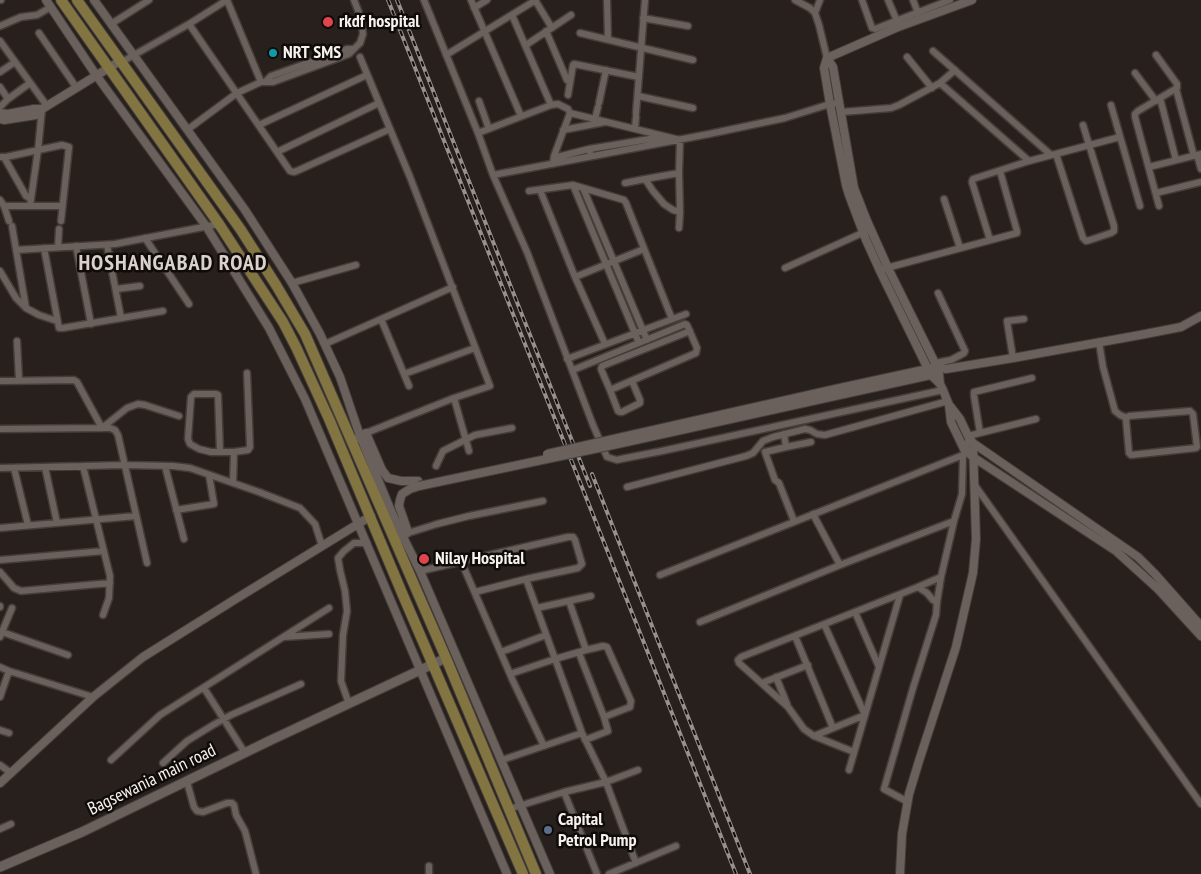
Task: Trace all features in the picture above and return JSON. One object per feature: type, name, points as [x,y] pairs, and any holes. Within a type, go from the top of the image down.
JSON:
[{"type":"main road","points":[[61,0],[220,224],[296,346],[371,516],[402,593],[523,874]]},
{"type":"main road","points":[[77,0],[127,58],[181,146],[241,230],[305,334],[359,437],[402,537],[447,661],[536,874]]},
{"type":"main road","points":[[349,704],[433,663],[459,660]]},
{"type":"main road","name":"Bagsewania main road","points":[[0,867],[75,836],[349,704]]},
{"type":"street","points":[[94,0],[111,24],[127,58],[194,139],[245,210],[292,283],[325,344],[340,377],[359,437],[388,478],[419,484]]},
{"type":"street","points":[[111,24],[149,0]]},
{"type":"street","points":[[0,119],[36,115],[44,107],[96,75],[189,24],[227,0],[264,82]]},
{"type":"street","points":[[187,130],[237,93],[264,82],[271,76],[308,66],[347,49],[353,49],[360,43],[363,30],[362,18],[354,0]]},
{"type":"street","points":[[424,0],[493,175],[527,252],[607,456],[612,459],[621,459],[662,451],[942,387]]},
{"type":"street","points":[[471,0],[521,116]]},
{"type":"street","points":[[474,8],[487,0]]},
{"type":"street","points":[[446,55],[535,0],[549,30],[568,80]]},
{"type":"street","points":[[607,0],[608,39]]},
{"type":"street","points":[[635,128],[644,0]]},
{"type":"street","points":[[795,0],[815,13],[827,58],[833,67],[854,188],[879,270],[937,368]]},
{"type":"street","points":[[815,13],[820,0]]},
{"type":"street","points":[[862,0],[873,29],[972,0]]},
{"type":"street","points":[[888,0],[897,21]]},
{"type":"street","points":[[913,0],[923,13]]},
{"type":"street","points":[[950,0],[931,3],[923,13],[827,58],[824,68],[846,185],[867,231],[888,268],[937,368],[948,403],[951,422],[964,452],[1116,551],[1158,588],[1201,636]]},
{"type":"street","points":[[0,26],[21,17],[37,15],[49,3],[96,75],[206,226],[269,328],[306,399],[358,526],[507,874]]},
{"type":"street","points":[[512,15],[551,105]]},
{"type":"street","points":[[526,45],[571,15]]},
{"type":"street","points":[[643,18],[688,26]]},
{"type":"street","points":[[189,24],[290,171],[294,172],[390,129]]},
{"type":"street","points":[[39,33],[76,88]]},
{"type":"street","points":[[580,33],[693,60]]},
{"type":"street","points":[[0,41],[30,83],[44,107],[30,202]]},
{"type":"street","points":[[933,51],[1053,155],[1083,238],[1086,241],[1111,233],[1114,231],[1114,228],[1083,125]]},
{"type":"street","points":[[1156,55],[1178,86],[1176,89],[1201,169]]},
{"type":"street","points":[[359,437],[454,398],[490,386],[410,177],[360,57]]},
{"type":"street","points":[[907,57],[932,88]]},
{"type":"street","points":[[0,72],[15,62]]},
{"type":"street","points":[[568,95],[574,64],[639,77]]},
{"type":"street","points":[[595,119],[606,70]]},
{"type":"street","points":[[842,112],[891,108],[932,88],[955,70]]},
{"type":"street","points":[[1135,73],[1158,99],[1176,160]]},
{"type":"street","points":[[259,125],[367,75]]},
{"type":"street","points":[[0,106],[30,83]]},
{"type":"street","points":[[940,83],[1029,161]]},
{"type":"street","points":[[0,87],[8,99]]},
{"type":"street","points":[[1159,206],[1135,114],[1176,89]]},
{"type":"street","points":[[638,96],[693,108]]},
{"type":"street","points":[[479,101],[489,129]]},
{"type":"street","points":[[277,152],[379,103]]},
{"type":"street","points":[[554,156],[590,153],[680,140],[785,118],[839,103]]},
{"type":"street","points":[[478,133],[558,104],[568,109],[570,113],[680,140]]},
{"type":"street","points":[[1111,105],[1140,206]]},
{"type":"street","points":[[0,113],[8,114],[44,107]]},
{"type":"street","points":[[553,164],[554,156],[570,113]]},
{"type":"street","points":[[563,130],[606,122]]},
{"type":"street","points":[[493,175],[553,164],[590,153],[664,136]]},
{"type":"street","points":[[990,240],[972,182],[973,179],[1029,161],[1120,137]]},
{"type":"street","points":[[181,146],[194,139]]},
{"type":"street","points":[[679,228],[680,140]]},
{"type":"street","points":[[30,202],[2,158],[62,145],[68,147],[61,221]]},
{"type":"street","points":[[1149,167],[1198,155]]},
{"type":"street","points":[[879,270],[1015,234],[1017,231],[1000,171]]},
{"type":"street","points":[[625,183],[679,173]]},
{"type":"street","points":[[645,179],[664,204],[680,212]]},
{"type":"street","points":[[1156,193],[1201,182]]},
{"type":"street","points":[[573,185],[639,343]]},
{"type":"street","points":[[529,191],[573,185],[624,200],[672,319]]},
{"type":"street","points":[[583,188],[647,340]]},
{"type":"street","points":[[540,190],[609,364]]},
{"type":"street","points":[[944,199],[960,248]]},
{"type":"street","points":[[26,308],[16,250],[10,224],[2,203],[30,202],[62,206]]},
{"type":"street","points":[[16,250],[107,245],[220,224]]},
{"type":"street","points":[[58,248],[59,228]]},
{"type":"street","points":[[785,268],[867,231]]},
{"type":"street","points":[[145,238],[189,304]]},
{"type":"street","points":[[107,245],[122,318]]},
{"type":"street","points":[[76,246],[91,324]]},
{"type":"street","points":[[44,248],[57,321],[60,328],[163,311]]},
{"type":"street","points":[[575,277],[644,249]]},
{"type":"street","points":[[292,283],[356,265]]},
{"type":"street","points":[[0,271],[16,298],[26,308],[57,321]]},
{"type":"street","points":[[116,289],[140,286]]},
{"type":"street","points":[[325,344],[452,288]]},
{"type":"street","points":[[937,368],[965,351],[938,294]]},
{"type":"street","points":[[568,358],[686,314]]},
{"type":"street","points":[[550,874],[420,571],[402,537],[399,506],[402,494],[419,484],[613,446],[937,368],[1099,345],[1181,327],[1201,316]]},
{"type":"street","points":[[381,319],[410,386]]},
{"type":"street","points":[[1014,358],[1007,321],[1024,319]]},
{"type":"street","points":[[573,370],[685,324],[687,325],[697,348],[696,353],[610,390]]},
{"type":"street","points":[[632,381],[640,403],[622,412],[618,411],[601,368],[690,331]]},
{"type":"street","points":[[17,341],[19,380]]},
{"type":"street","points":[[1099,345],[1115,411],[1127,418],[1129,416],[1190,411],[1194,414],[1197,447],[1131,455],[1129,453],[1127,418]]},
{"type":"street","points":[[404,374],[476,348]]},
{"type":"street","points":[[220,452],[218,395],[192,395],[190,397],[188,442],[206,452],[220,452],[234,452],[246,451],[250,447],[248,373]]},
{"type":"street","points":[[980,432],[974,392],[1032,378]]},
{"type":"street","points":[[0,381],[74,380],[102,428]]},
{"type":"street","points":[[454,398],[469,451]]},
{"type":"street","points":[[627,487],[746,456],[753,453],[763,441],[805,429],[825,436],[948,403]]},
{"type":"street","points":[[900,874],[902,834],[908,802],[919,761],[956,648],[973,573],[976,539],[974,457],[970,439],[960,419],[948,403]]},
{"type":"street","points":[[102,428],[127,408],[138,404],[145,404],[179,416]]},
{"type":"street","points":[[908,802],[884,789],[936,615],[941,578],[962,494],[964,452],[970,439],[980,432],[1036,419]]},
{"type":"street","points":[[785,424],[786,447]]},
{"type":"street","points":[[0,429],[110,428],[117,432],[147,563]]},
{"type":"street","points":[[436,466],[443,451],[475,435],[512,428]]},
{"type":"street","points":[[970,439],[1138,557],[1200,623]]},
{"type":"street","points":[[794,521],[779,483],[775,480],[765,452],[811,442]]},
{"type":"street","points":[[233,483],[234,452]]},
{"type":"street","points":[[660,575],[964,452]]},
{"type":"street","points":[[0,468],[124,465],[190,468],[300,508],[315,524],[322,546]]},
{"type":"street","points":[[83,466],[110,576],[109,598],[104,615]]},
{"type":"street","points":[[165,466],[184,540]]},
{"type":"street","points":[[45,467],[57,523]]},
{"type":"street","points":[[14,468],[28,525]]},
{"type":"street","points":[[176,510],[214,504],[209,475]]},
{"type":"street","points":[[974,484],[1201,804]]},
{"type":"street","points":[[402,537],[437,524],[543,500]]},
{"type":"street","points":[[813,514],[840,565]]},
{"type":"street","points":[[0,528],[136,516]]},
{"type":"street","points":[[0,783],[93,697],[143,657],[322,546],[358,526],[371,516]]},
{"type":"street","points":[[700,622],[840,565],[954,522]]},
{"type":"street","points":[[420,571],[568,537],[573,537],[575,540],[582,564],[578,568],[475,592]]},
{"type":"street","points":[[349,704],[340,681],[342,634],[347,611],[338,558],[344,550],[354,543],[365,540]]},
{"type":"street","points":[[0,560],[104,551]]},
{"type":"street","points":[[461,561],[510,674],[544,746]]},
{"type":"street","points":[[0,572],[14,588],[21,591],[110,583]]},
{"type":"street","points":[[854,752],[814,736],[804,728],[788,707],[739,664],[740,657],[941,578]]},
{"type":"street","points":[[526,579],[583,737],[606,782],[636,863]]},
{"type":"street","points":[[918,587],[937,602]]},
{"type":"street","points":[[849,770],[900,595]]},
{"type":"street","points":[[537,608],[591,596]]},
{"type":"street","points":[[569,601],[586,650]]},
{"type":"street","points":[[12,608],[1,635],[68,655]]},
{"type":"street","points":[[111,760],[160,715],[329,608]]},
{"type":"street","points":[[855,612],[879,667]]},
{"type":"street","points":[[824,624],[865,716]]},
{"type":"street","points":[[283,637],[329,634]]},
{"type":"street","points":[[501,652],[546,635]]},
{"type":"street","points":[[795,636],[833,728]]},
{"type":"street","points":[[510,674],[586,650],[603,646],[607,647],[631,701],[630,707],[604,717]]},
{"type":"street","points":[[502,760],[544,746],[604,734],[608,731],[578,653]]},
{"type":"street","points":[[762,683],[808,665]]},
{"type":"street","points":[[0,667],[93,697]]},
{"type":"street","points":[[0,698],[9,671]]},
{"type":"street","points":[[776,678],[788,707]]},
{"type":"street","points":[[163,763],[187,741],[224,719],[301,684]]},
{"type":"street","points":[[204,688],[245,753]]},
{"type":"street","points":[[814,736],[865,716]]},
{"type":"street","points":[[0,730],[9,733]]},
{"type":"street","points":[[0,765],[11,773]]},
{"type":"street","points":[[509,809],[564,792],[606,782],[638,770]]},
{"type":"street","points":[[187,782],[194,807],[197,811],[203,812],[227,803],[234,805],[237,817],[245,831],[256,874]]},
{"type":"street","points":[[564,792],[597,874]]},
{"type":"street","points":[[0,829],[11,824]]},
{"type":"street","points":[[609,874],[676,846]]},
{"type":"street","points":[[429,866],[429,874]]},
{"type":"railway","points":[[388,0],[736,874]]},
{"type":"railway","points":[[397,0],[590,486]]},
{"type":"railway","points":[[592,474],[750,874]]},
{"type":"place","name":"rkdf hospital","points":[[328,22]]},
{"type":"place","name":"NRT SMS","points":[[273,53]]},
{"type":"place","name":"Nilay Hospital","points":[[424,559]]},
{"type":"place","name":"Capital Petrol Pump","points":[[548,830]]},
{"type":"district","name":"HOSHANGABAD ROAD","points":[[173,264]]}]
